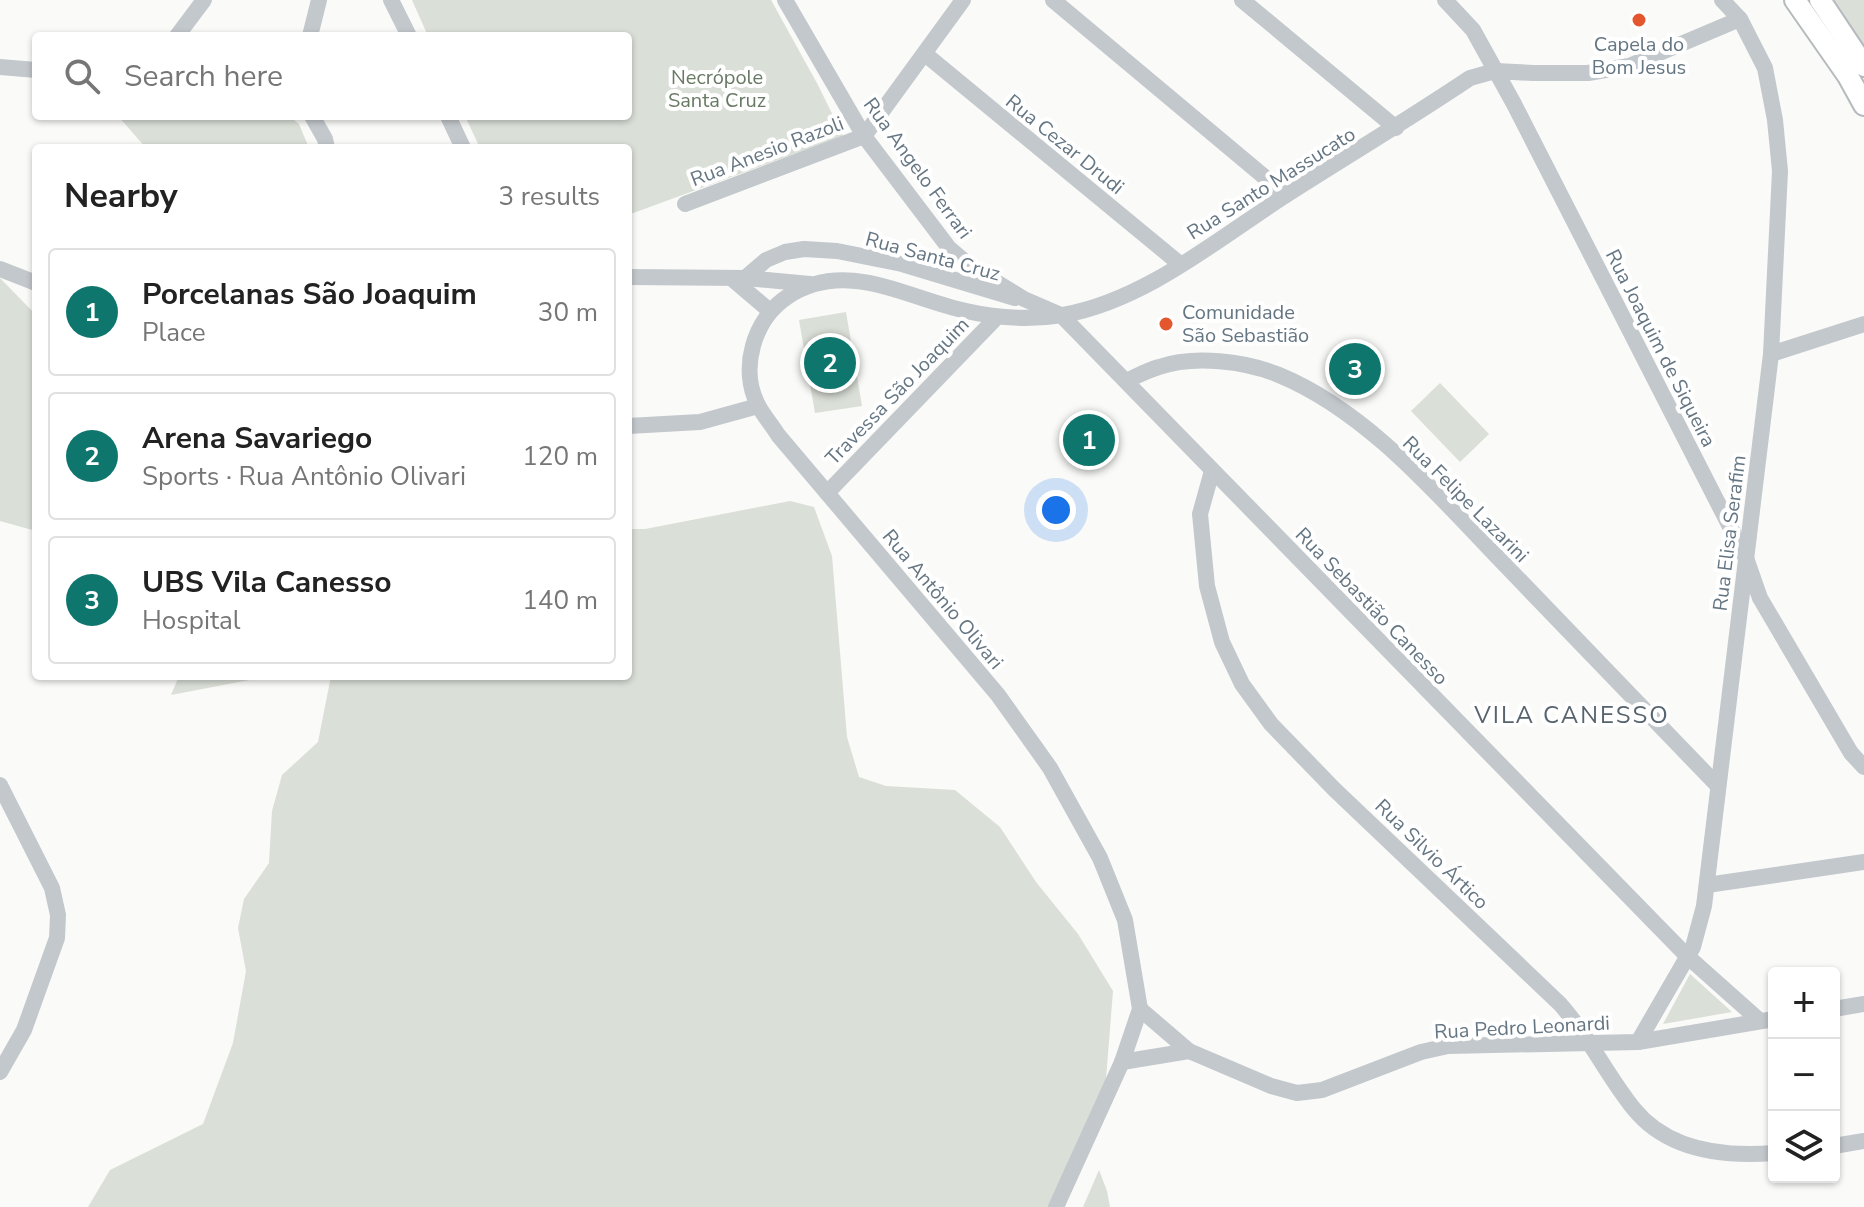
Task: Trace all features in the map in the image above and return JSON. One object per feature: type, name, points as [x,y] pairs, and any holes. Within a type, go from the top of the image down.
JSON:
[{"type":"main road","points":[[1795,0],[1848,76],[1864,105]]},
{"type":"main road","points":[[1820,0],[1864,66]]},
{"type":"street","points":[[180,32],[204,0]]},
{"type":"street","points":[[311,32],[319,0]]},
{"type":"street","points":[[391,0],[407,32]]},
{"type":"street","name":"Rua Angelo Ferrari","points":[[785,0],[864,136],[949,248],[970,266],[1024,299],[1061,315]]},
{"type":"street","points":[[864,136],[963,0]]},
{"type":"street","points":[[1053,0],[1286,195]]},
{"type":"street","points":[[1242,0],[1396,128]]},
{"type":"street","name":"Rua Joaquim de Siqueira","points":[[1445,0],[1473,30],[1514,104],[1746,558],[1760,598],[1851,753],[1864,767]]},
{"type":"street","name":"Rua Elisa Serafim","points":[[1638,1042],[1693,947],[1704,906],[1771,354],[1780,171],[1775,120],[1765,68],[1740,19],[1722,0]]},
{"type":"street","points":[[1495,71],[1588,73],[1629,66],[1740,19]]},
{"type":"street","name":"Rua Cezar Drudi","points":[[925,54],[1180,264]]},
{"type":"street","points":[[0,67],[32,70]]},
{"type":"street","name":"Rua Santo Massucato","points":[[1061,315],[1125,296],[1396,128],[1470,78],[1495,71]]},
{"type":"street","points":[[314,120],[326,144]]},
{"type":"street","points":[[450,120],[461,144]]},
{"type":"street","name":"Rua Anesio Razoli","points":[[685,204],[864,136]]},
{"type":"street","name":"Rua Santa Cruz","points":[[738,278],[785,252],[826,250],[902,264],[997,294],[1024,299]]},
{"type":"street","points":[[0,269],[32,281]]},
{"type":"street","points":[[632,277],[738,278],[811,284],[841,279],[870,282],[963,311],[997,317],[1061,315]]},
{"type":"street","points":[[738,278],[770,311],[811,284]]},
{"type":"street","name":"Rua Antônio Olivari","points":[[770,311],[757,333],[750,360],[752,389],[758,406],[827,493],[998,695],[1050,768],[1100,858],[1125,920],[1140,1009],[1122,1062],[1056,1207]]},
{"type":"street","name":"Rua Sebastião Canesso","points":[[1061,315],[1687,956],[1767,1020]]},
{"type":"street","name":"Travessa São Joaquim","points":[[827,493],[997,317]]},
{"type":"street","points":[[1771,354],[1864,324]]},
{"type":"street","name":"Rua Felipe Lazarini","points":[[1126,381],[1161,366],[1196,361],[1239,364],[1276,373],[1321,394],[1360,424],[1429,486],[1718,786]]},
{"type":"street","points":[[632,426],[700,422],[758,406]]},
{"type":"street","name":"Rua Silvio Ártico","points":[[1212,471],[1200,514],[1207,586],[1222,642],[1242,684],[1271,724],[1334,789],[1560,1004],[1575,1021],[1635,1111],[1665,1136],[1704,1151],[1744,1155],[1768,1153]]},
{"type":"street","points":[[0,785],[52,888],[58,915],[57,938],[24,1030],[0,1072]]},
{"type":"street","points":[[1707,885],[1864,862]]},
{"type":"street","points":[[1840,1008],[1864,1004]]},
{"type":"street","name":"Rua Pedro Leonardi","points":[[1140,1009],[1189,1051],[1271,1086],[1297,1093],[1322,1090],[1421,1052],[1448,1046],[1638,1042],[1767,1020]]},
{"type":"street","points":[[1122,1062],[1189,1051]]},
{"type":"street","points":[[1840,1145],[1864,1141]]},
{"type":"green space","name":"Necrópole Santa Cruz","points":[[412,0],[771,0],[843,136],[632,214],[632,144],[478,144],[467,120],[632,120],[632,32],[426,32]]},
{"type":"green space","points":[[1821,0],[1864,0],[1864,55]]},
{"type":"green space","points":[[122,120],[294,120],[299,124],[307,144],[142,144]]},
{"type":"green space","points":[[0,278],[32,311],[32,530],[0,521]]},
{"type":"green space","points":[[846,312],[862,406],[815,413],[799,320]]},
{"type":"green space","points":[[1440,383],[1489,434],[1460,462],[1411,411]]},
{"type":"green space","points":[[790,501],[814,507],[832,556],[847,737],[859,777],[886,786],[955,790],[1000,827],[1036,882],[1078,934],[1113,991],[1106,1079],[1049,1207],[88,1207],[110,1170],[203,1124],[233,1043],[246,971],[238,928],[244,899],[269,863],[272,811],[282,775],[318,742],[330,680],[632,680],[632,529]]},
{"type":"green space","points":[[177,680],[250,680],[171,695]]},
{"type":"green space","points":[[1690,974],[1732,1012],[1663,1024]]},
{"type":"green space","points":[[1099,1170],[1110,1207],[1083,1207]]},
{"type":"place","name":"Capela do Bom Jesus","points":[[1639,20]]},
{"type":"place","name":"Comunidade São Sebastião","points":[[1166,324]]},
{"type":"place","name":"Arena Savariego","points":[[830,363]]},
{"type":"place","name":"UBS Vila Canesso","points":[[1355,369]]},
{"type":"place","name":"Porcelanas São Joaquim","points":[[1089,440]]},
{"type":"district","name":"VILA CANESSO","points":[[1572,715]]}]
